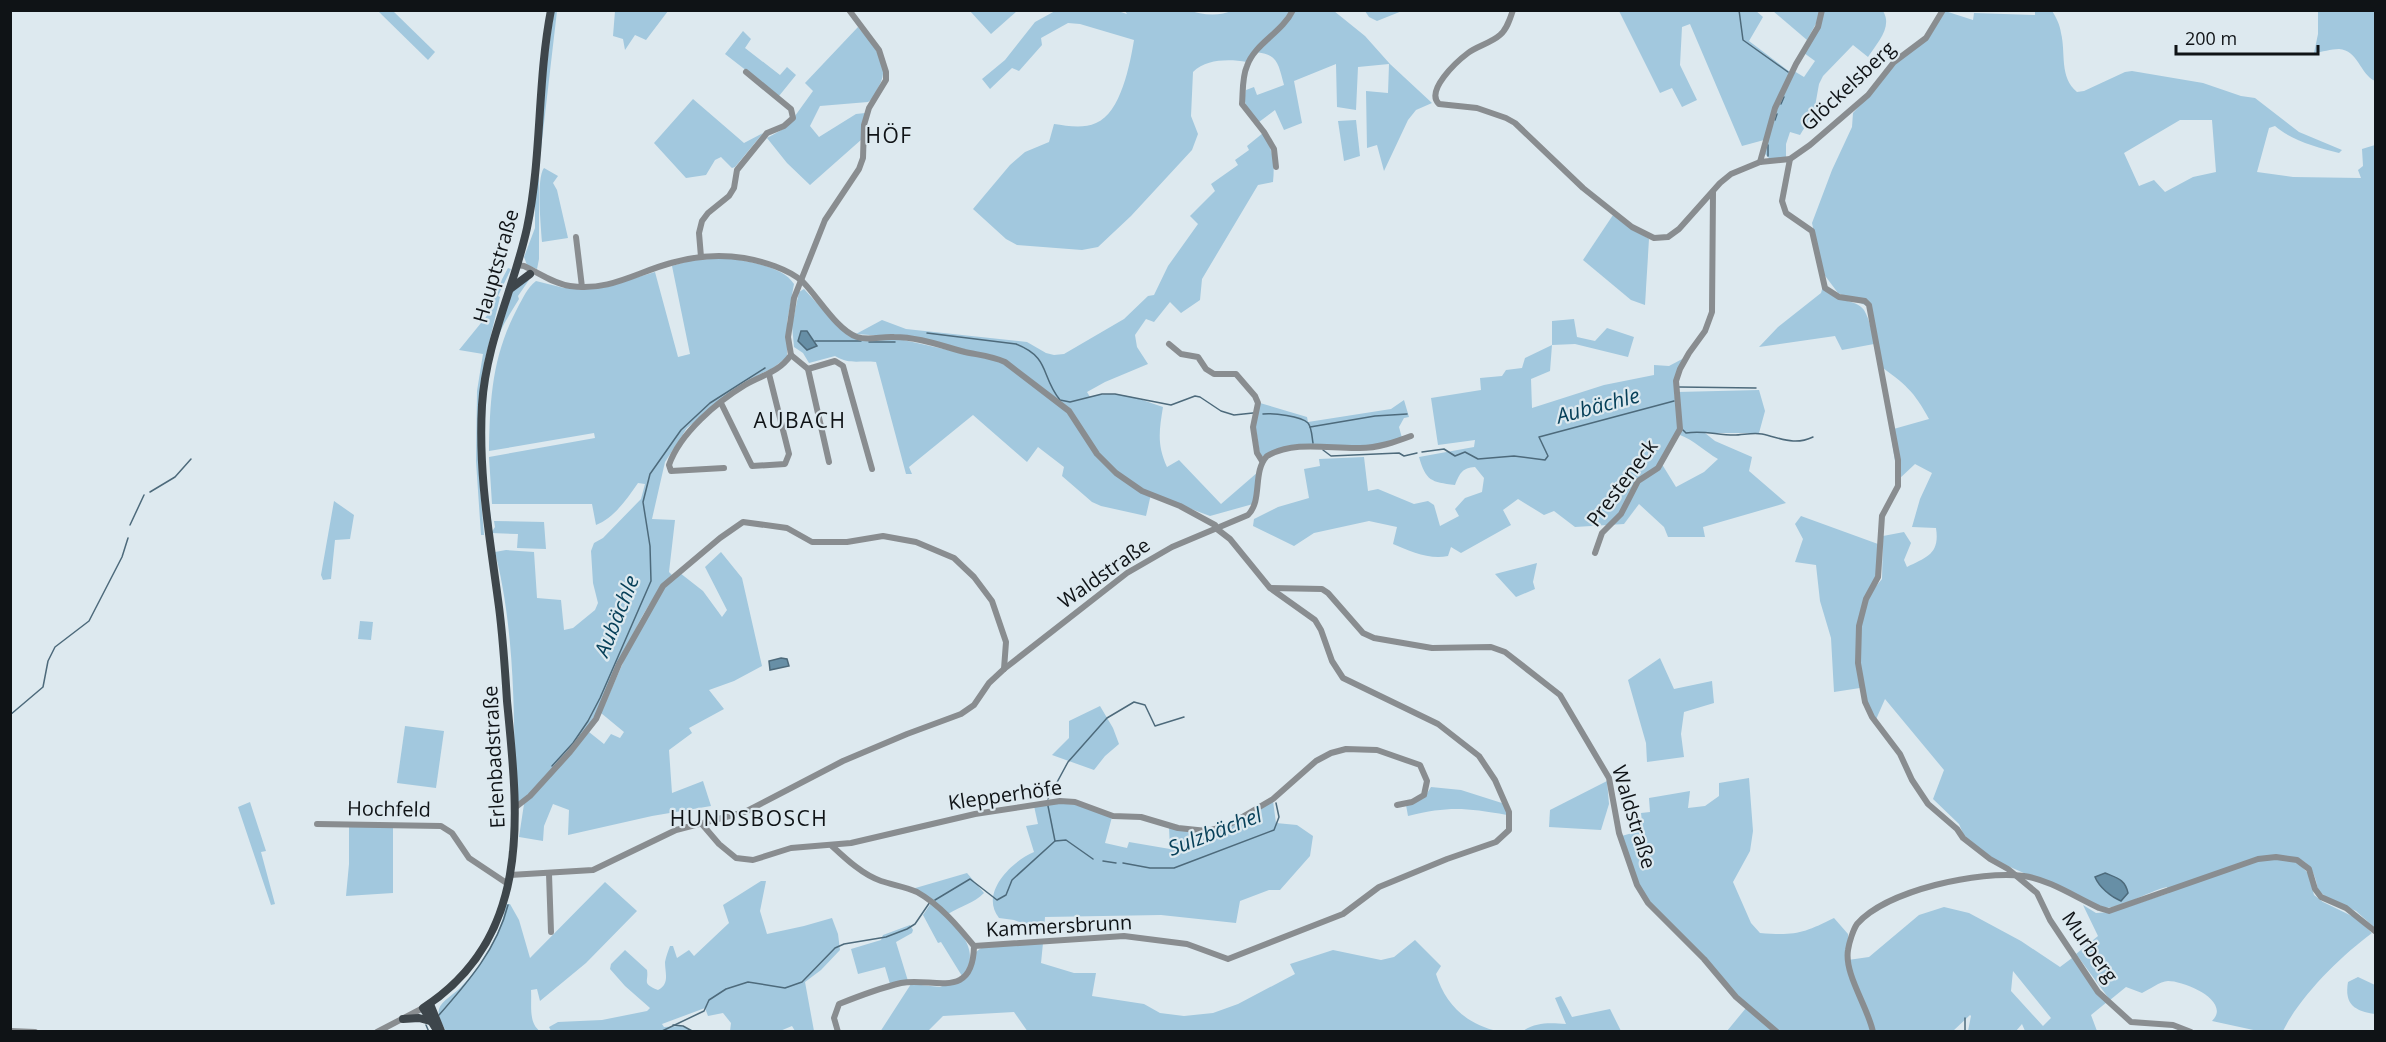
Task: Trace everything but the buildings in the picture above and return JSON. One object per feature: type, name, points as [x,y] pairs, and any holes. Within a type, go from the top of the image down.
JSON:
[{"type":"main road","name":"Hauptstraße","points":[[487,531],[481,457],[482,401],[489,354],[528,226],[551,10]]},
{"type":"main road","points":[[508,291],[520,280],[535,274]]},
{"type":"main road","name":"Erlenbadstraße","points":[[427,1006],[453,987],[474,962],[497,919],[511,878],[516,807],[504,662],[487,531]]},
{"type":"main road","points":[[427,1006],[430,1021],[439,1032]]},
{"type":"main road","points":[[427,1006],[439,1032]]},
{"type":"main road","points":[[403,1019],[419,1018],[430,1021]]},
{"type":"street","points":[[829,462],[808,369],[791,355],[788,337],[794,298],[825,220],[859,169],[863,158],[864,125],[869,108],[886,80],[886,72],[879,50],[849,10]]},
{"type":"street","points":[[1276,167],[1274,149],[1242,104],[1244,79],[1247,65],[1255,52],[1279,31],[1293,10]]},
{"type":"street","points":[[1513,10],[1498,38],[1466,54],[1437,86],[1434,97],[1439,104],[1477,108],[1515,123],[1583,188],[1632,227],[1654,238],[1668,237],[1679,229],[1731,174],[1760,162],[1790,159]]},
{"type":"street","points":[[1760,162],[1775,108],[1796,63],[1818,27],[1822,10]]},
{"type":"street","name":"Glöckelsberg","points":[[1790,159],[1810,145],[1868,95],[1894,62],[1926,38],[1943,10]]},
{"type":"street","points":[[701,257],[699,233],[702,221],[729,196],[734,188],[737,170],[767,133],[784,126],[793,118],[791,108],[746,72]]},
{"type":"street","name":"Murberg","points":[[1790,159],[1782,201],[1786,213],[1812,231],[1825,288],[1839,297],[1865,301],[1869,305],[1898,460],[1898,486],[1882,516],[1878,578],[1866,599],[1860,626],[1858,663],[1865,702],[1878,726],[1900,754],[1912,780],[1928,804],[1957,829],[1963,838],[1990,859],[2008,869],[2037,893],[2050,920],[2098,992],[2131,1022],[2173,1025],[2191,1032]]},
{"type":"street","name":"Presteneck","points":[[1594,553],[1602,533],[1621,514],[1638,481],[1658,468],[1680,429],[1676,381],[1689,353],[1706,331],[1712,312],[1713,192]]},
{"type":"street","points":[[576,237],[582,287]]},
{"type":"street","points":[[517,265],[523,272],[568,286],[582,287],[604,286],[634,278],[670,263],[701,257],[744,258],[785,271],[801,280],[836,320],[857,337],[921,340],[1005,362],[1069,411],[1097,454],[1116,473],[1142,491],[1180,506],[1216,527],[1230,539],[1270,588]]},
{"type":"street","points":[[1169,344],[1181,354],[1198,357],[1206,369],[1214,374],[1236,374],[1255,396],[1258,403],[1253,427],[1257,453],[1262,461],[1274,452],[1291,448],[1363,448],[1391,444],[1411,436]]},
{"type":"street","points":[[724,468],[671,471],[669,465],[689,429],[746,385],[783,366],[791,355]]},
{"type":"street","points":[[808,369],[835,361],[843,366],[872,469]]},
{"type":"street","points":[[721,403],[752,466],[784,464],[789,454],[769,374]]},
{"type":"street","name":"Waldstraße","points":[[511,878],[522,875],[593,870],[676,830],[745,812],[843,761],[961,714],[974,705],[988,683],[1004,669],[1127,573],[1172,547],[1216,527],[1238,521],[1251,512],[1262,461]]},
{"type":"street","points":[[516,807],[581,739],[596,719],[619,664],[663,586],[720,538],[743,522],[787,528],[812,542],[847,542],[883,536],[916,542],[954,558],[974,577],[992,601],[1006,642],[1004,669]]},
{"type":"street","name":"Waldstraße","points":[[1270,588],[1322,589],[1363,633],[1383,640],[1432,648],[1491,647],[1506,652],[1560,694],[1609,778],[1619,833],[1637,885],[1648,903],[1704,959],[1736,997],[1777,1032]]},
{"type":"street","name":"Kammersbrunn","points":[[974,946],[1124,936],[1187,944],[1228,959],[1343,914],[1379,887],[1496,842],[1509,830],[1509,812],[1495,780],[1479,756],[1438,724],[1343,678],[1332,661],[1315,620],[1270,588]]},
{"type":"street","name":"Klepperhöfe","points":[[701,823],[736,858],[753,860],[791,849],[832,846],[975,814],[1060,801],[1075,802],[1113,816],[1141,817],[1178,828],[1216,830],[1273,799],[1316,761],[1346,749],[1377,750],[1420,765],[1427,781],[1424,795],[1412,802],[1397,805]]},
{"type":"street","name":"Hochfeld","points":[[317,824],[441,826],[452,832],[469,858],[511,878]]},
{"type":"street","points":[[832,846],[849,862],[878,880],[914,891],[932,901],[974,946],[970,969],[966,975],[948,984],[902,983],[839,1004],[834,1018],[838,1032]]},
{"type":"street","points":[[1873,1032],[1848,964],[1847,950],[1856,926],[1871,912],[1894,899],[1925,888],[1985,876],[2017,876],[2040,880],[2109,911],[2258,859],[2276,857],[2297,860],[2309,870],[2315,889],[2321,897],[2346,908],[2376,932]]},
{"type":"street","points":[[549,874],[551,932]]},
{"type":"street","name":"Erlenbadstraße","points":[[377,1032],[427,1006]]},
{"type":"street","points":[[10,1031],[35,1032]]},
{"type":"shaded area","points":[[615,10],[668,11],[646,40],[635,35],[625,50],[623,39],[613,36]]},
{"type":"shaded area","points":[[1187,10],[1211,14],[1222,14],[1234,10],[1334,11],[1365,36],[1390,64],[1432,103],[1416,110],[1408,120],[1384,171],[1377,145],[1367,148],[1366,91],[1388,93],[1389,64],[1358,67],[1356,110],[1337,107],[1336,64],[1294,81],[1302,123],[1284,130],[1275,110],[1259,122],[1247,108],[1246,90],[1254,87],[1257,95],[1284,85],[1276,61],[1267,54],[1252,52],[1247,62],[1233,60],[1211,62],[1193,72],[1191,116],[1198,134],[1192,150],[1131,216],[1098,247],[1082,250],[1017,245],[1006,239],[973,209],[1010,165],[1025,152],[1049,142],[1054,124],[1081,126],[1096,123],[1105,118],[1112,109],[1123,87],[1134,40],[1080,24],[1068,23],[1041,38],[1042,45],[1019,71],[1012,68],[990,89],[982,79],[1005,60],[1035,22],[1055,11],[1118,11],[1127,14],[1125,11]]},
{"type":"shaded area","points":[[1755,10],[1763,17],[1749,41],[1790,72],[1764,140],[1742,146],[1690,24],[1682,27],[1680,65],[1697,100],[1682,107],[1672,88],[1660,93],[1619,11]]},
{"type":"shaded area","points":[[1821,10],[1807,40],[1773,11]]},
{"type":"shaded area","points":[[378,11],[393,11],[435,52],[428,60]]},
{"type":"shaded area","points":[[554,11],[557,11],[539,166],[539,259],[537,269],[527,265],[524,257],[535,228],[535,199]]},
{"type":"shaded area","points":[[970,11],[1017,11],[991,34]]},
{"type":"shaded area","points":[[1365,11],[1402,11],[1377,21],[1369,17]]},
{"type":"shaded area","points":[[1824,11],[1883,11],[1886,17],[1885,29],[1868,57],[1853,45],[1823,76],[1819,84],[1814,112],[1800,135],[1790,132],[1786,144],[1786,157],[1770,159],[1765,154],[1776,111],[1794,71],[1804,77],[1815,61],[1804,53]]},
{"type":"shaded area","points":[[1945,11],[1973,20],[1974,13],[2035,15],[2035,11],[2052,11],[2060,30],[2065,72],[2071,86],[2077,92],[2132,71],[2203,83],[2241,96],[2255,98],[2299,132],[2342,150],[2339,153],[2305,143],[2275,126],[2269,128],[2257,172],[2293,177],[2361,178],[2358,170],[2363,166],[2362,149],[2375,145],[2375,928],[2356,911],[2326,897],[2318,890],[2311,868],[2305,862],[2290,857],[2259,856],[2297,862],[2308,873],[2314,895],[2323,902],[2356,918],[2372,933],[2347,953],[2310,991],[2283,1031],[2258,1031],[2212,1021],[2217,1014],[2216,1006],[2211,1000],[2195,988],[2176,982],[2162,982],[2142,993],[2126,987],[2110,1000],[2076,954],[2098,936],[2083,905],[2096,913],[2112,912],[2169,893],[2167,887],[2127,903],[2103,908],[1992,859],[1965,838],[1959,824],[1933,799],[1944,770],[1885,699],[1874,724],[1860,688],[1834,692],[1831,638],[1820,601],[1816,565],[1795,562],[1803,539],[1795,524],[1801,516],[1878,544],[1878,569],[1868,596],[1882,579],[1883,536],[1904,532],[1911,543],[1904,560],[1907,567],[1930,554],[1937,537],[1936,528],[1912,527],[1920,499],[1932,473],[1915,464],[1898,480],[1890,430],[1929,419],[1919,401],[1908,389],[1879,365],[1867,306],[1838,293],[1823,273],[1812,223],[1832,170],[1852,127],[1853,113],[1873,91],[1892,62],[1932,33]],"holes":[[[2180,120],[2212,120],[2216,172],[2193,177],[2165,192],[2154,180],[2139,186],[2124,153]]]},
{"type":"shaded area","points":[[2318,11],[2375,11],[2375,81],[2370,78],[2351,53],[2345,50],[2336,49],[2314,53],[2318,34]]},
{"type":"shaded area","points":[[858,27],[879,55],[882,62],[882,78],[875,95],[868,102],[820,106],[810,126],[819,137],[856,114],[865,113],[862,139],[810,185],[787,163],[767,138],[787,127],[813,91],[805,83]]},
{"type":"shaded area","points":[[743,31],[751,39],[745,48],[780,75],[787,67],[796,75],[779,96],[725,54]]},
{"type":"shaded area","points":[[693,99],[744,143],[763,133],[735,167],[732,168],[721,157],[715,160],[706,175],[686,178],[654,143]]},
{"type":"shaded area","points":[[1356,120],[1360,156],[1344,161],[1338,121]]},
{"type":"shaded area","points":[[1263,133],[1272,156],[1273,182],[1258,185],[1202,279],[1200,300],[1181,313],[1170,302],[1154,322],[1146,319],[1135,335],[1137,347],[1148,364],[1087,392],[1090,397],[1118,395],[1163,407],[1160,438],[1167,467],[1179,460],[1221,504],[1258,472],[1253,504],[1210,516],[1151,494],[1146,516],[1101,506],[1092,502],[1062,476],[1064,467],[1038,447],[1027,462],[973,415],[909,467],[912,474],[906,474],[876,362],[850,361],[835,356],[809,363],[803,353],[794,347],[792,325],[799,292],[804,289],[834,322],[852,337],[899,339],[1011,364],[925,339],[856,334],[882,320],[906,329],[1027,342],[1046,353],[1064,354],[1124,319],[1148,296],[1154,295],[1168,266],[1198,224],[1190,216],[1215,191],[1211,184],[1238,165],[1235,160],[1249,150],[1247,146]]},
{"type":"shaded area","points":[[544,168],[558,176],[553,183],[557,190],[568,238],[542,242],[540,182]]},
{"type":"shaded area","points":[[1613,215],[1649,239],[1645,305],[1631,300],[1583,260]]},
{"type":"shaded area","points":[[729,258],[774,269],[794,284],[787,322],[787,357],[773,368],[744,382],[687,428],[665,462],[652,519],[675,520],[669,572],[672,575],[648,606],[630,640],[607,694],[590,724],[561,761],[519,806],[515,806],[514,710],[510,646],[502,583],[495,552],[506,550],[534,552],[537,598],[561,600],[564,630],[573,628],[595,610],[598,603],[593,583],[591,551],[594,543],[603,538],[641,499],[645,484],[638,483],[614,513],[596,525],[592,504],[492,504],[489,457],[595,438],[594,433],[489,451],[494,378],[509,325],[526,293],[536,281],[564,288],[602,288],[655,272],[678,357],[690,354],[672,266],[692,260]]},
{"type":"shaded area","points":[[508,268],[511,269],[498,296],[500,297],[484,364],[480,487],[484,535],[481,535],[476,461],[477,391],[483,354],[459,350],[494,307],[492,298]]},
{"type":"shaded area","points":[[524,280],[529,280],[518,296],[519,299],[499,335],[492,357],[486,393],[492,347],[499,318],[510,295]]},
{"type":"shaded area","points":[[1823,286],[1837,298],[1860,306],[1864,310],[1874,344],[1842,350],[1835,336],[1759,347],[1778,327],[1821,293]]},
{"type":"shaded area","points":[[1574,319],[1577,337],[1595,341],[1607,328],[1634,337],[1628,357],[1575,344],[1552,345],[1552,321]]},
{"type":"shaded area","points":[[801,331],[807,331],[817,346],[807,350],[798,341]]},
{"type":"shaded area","points":[[1552,345],[1550,371],[1531,379],[1532,408],[1604,385],[1654,375],[1654,365],[1669,366],[1686,357],[1679,368],[1674,390],[1679,428],[1660,461],[1676,487],[1704,472],[1718,459],[1680,435],[1677,392],[1759,390],[1765,411],[1759,433],[1705,433],[1715,441],[1752,457],[1749,471],[1786,503],[1703,527],[1705,537],[1668,537],[1664,527],[1639,504],[1624,524],[1575,527],[1554,511],[1544,515],[1518,499],[1503,510],[1511,525],[1461,553],[1451,547],[1448,556],[1441,557],[1420,554],[1393,544],[1397,527],[1369,521],[1314,533],[1294,546],[1253,526],[1254,519],[1278,507],[1309,498],[1304,469],[1320,466],[1319,459],[1364,457],[1368,491],[1378,489],[1414,504],[1428,501],[1434,505],[1440,526],[1459,516],[1455,509],[1465,498],[1482,492],[1484,478],[1475,467],[1462,472],[1455,485],[1440,483],[1427,476],[1419,457],[1474,447],[1475,440],[1438,445],[1431,398],[1481,390],[1480,378],[1502,376],[1506,370],[1522,368],[1525,358]]},
{"type":"shaded area","points":[[1404,400],[1409,417],[1404,418],[1399,427],[1402,438],[1373,446],[1290,446],[1264,458],[1260,455],[1255,424],[1260,403],[1307,417],[1308,422],[1391,409]]},
{"type":"shaded area","points":[[484,436],[492,526],[490,528],[486,516]]},
{"type":"shaded area","points":[[334,501],[354,515],[350,539],[335,540],[331,579],[323,580],[321,575]]},
{"type":"shaded area","points":[[494,521],[544,522],[546,549],[517,548],[518,534],[491,533],[495,527]]},
{"type":"shaded area","points":[[721,552],[742,578],[762,666],[734,681],[709,690],[724,709],[689,728],[692,733],[669,750],[672,793],[703,781],[711,806],[652,816],[568,835],[569,810],[553,804],[544,826],[543,841],[519,837],[524,804],[589,732],[604,744],[611,734],[620,738],[624,732],[601,713],[626,656],[663,588],[680,573],[703,591],[722,617],[727,610],[705,567]]},
{"type":"shaded area","points":[[1537,563],[1533,582],[1535,589],[1516,597],[1495,574]]},
{"type":"shaded area","points":[[360,621],[373,622],[371,640],[358,639]]},
{"type":"shaded area","points":[[1660,658],[1674,689],[1712,681],[1714,703],[1684,712],[1681,734],[1684,757],[1647,762],[1646,743],[1628,680]]},
{"type":"shaded area","points":[[787,659],[789,666],[770,670],[769,661]]},
{"type":"shaded area","points":[[1100,706],[1119,744],[1094,770],[1052,755],[1069,738],[1069,721]]},
{"type":"shaded area","points":[[405,726],[444,731],[436,788],[397,783]]},
{"type":"shaded area","points":[[1749,778],[1753,831],[1750,851],[1733,882],[1751,923],[1760,933],[1799,932],[1834,918],[1848,934],[1848,960],[1869,957],[1919,915],[1944,907],[1969,913],[2021,941],[2060,967],[2072,958],[2107,1002],[2091,1015],[2097,1031],[2025,1031],[2022,1024],[2016,1031],[1968,1031],[1970,1015],[1953,1031],[1727,1031],[1746,1008],[1647,899],[1628,864],[1618,837],[1643,830],[1641,813],[1650,812],[1649,798],[1690,791],[1688,808],[1705,806],[1719,796],[1719,783]],"holes":[[[2013,971],[2051,1018],[2043,1026],[2011,991]]]},
{"type":"shaded area","points":[[1607,781],[1609,804],[1601,830],[1549,827],[1550,810]]},
{"type":"shaded area","points":[[1431,787],[1461,790],[1505,804],[1507,815],[1458,809],[1408,816],[1406,805],[1426,795]]},
{"type":"shaded area","points":[[1273,801],[1276,823],[1297,825],[1313,836],[1310,856],[1280,890],[1269,890],[1240,901],[1236,923],[1161,915],[1045,917],[1044,931],[1014,920],[999,918],[994,908],[995,889],[1001,879],[1016,863],[1034,852],[1026,826],[1038,824],[1034,806],[1066,804],[1091,809],[1112,817],[1105,843],[1127,848],[1129,842],[1170,849],[1169,827],[1207,833]]},
{"type":"shaded area","points":[[250,802],[266,851],[261,852],[275,904],[271,905],[238,807]]},
{"type":"shaded area","points":[[349,825],[393,827],[393,893],[346,896]]},
{"type":"shaded area","points":[[967,873],[984,893],[948,914],[912,889]]},
{"type":"shaded area","points":[[2105,873],[2125,885],[2128,893],[2121,901],[2113,897],[2097,881],[2095,877]]},
{"type":"shaded area","points":[[761,881],[766,881],[760,911],[767,934],[832,918],[838,934],[840,950],[821,970],[805,982],[814,1031],[795,1031],[792,1026],[780,1031],[730,1031],[731,1023],[723,1013],[708,1016],[705,1008],[662,1024],[664,1027],[681,1026],[693,1031],[551,1031],[549,1027],[558,1022],[602,1020],[647,1011],[650,1008],[625,986],[610,969],[611,964],[625,950],[647,970],[648,984],[658,990],[662,988],[666,974],[665,962],[670,946],[673,946],[677,958],[689,950],[694,956],[729,923],[723,905]]},
{"type":"shaded area","points":[[605,882],[637,911],[586,963],[540,1001],[537,989],[531,990],[532,1018],[536,1028],[540,1031],[446,1031],[439,1015],[440,1006],[462,986],[484,958],[496,937],[506,904],[510,904],[519,920],[530,958]]},
{"type":"shaded area","points":[[931,903],[956,927],[968,946],[970,956],[968,966],[962,976],[941,942],[938,943],[923,915]]},
{"type":"shaded area","points":[[910,925],[912,933],[896,942],[908,981],[890,984],[885,967],[858,974],[851,949],[881,940],[883,935]]},
{"type":"shaded area","points":[[1415,940],[1441,966],[1436,974],[1451,1004],[1476,1024],[1498,1031],[1028,1032],[1014,1012],[943,1016],[928,1031],[880,1032],[911,984],[940,987],[968,975],[976,952],[981,948],[1043,943],[1041,963],[1074,973],[1096,973],[1092,996],[1144,1004],[1160,1013],[1184,1016],[1213,1013],[1238,1004],[1295,974],[1290,964],[1333,950],[1381,960],[1394,957]]},
{"type":"shaded area","points":[[2358,977],[2375,985],[2375,1014],[2352,1006],[2347,990],[2348,982]]},
{"type":"shaded area","points":[[1561,996],[1572,1017],[1610,1009],[1621,1031],[1523,1031],[1549,1023],[1566,1024],[1555,998]]},
{"type":"waterway","points":[[1739,10],[1743,40],[1788,72]]},
{"type":"waterway","points":[[1781,104],[1784,97]]},
{"type":"waterway","points":[[1775,120],[1777,114]]},
{"type":"waterway","points":[[1768,145],[1768,156]]},
{"type":"waterway","name":"Aubächle","points":[[927,333],[1016,344],[1027,349],[1040,361],[1060,400],[1070,402],[1102,394],[1115,394],[1171,405],[1195,396],[1221,411],[1234,415],[1253,413]]},
{"type":"waterway","name":"Aubächle","points":[[815,341],[861,341]]},
{"type":"waterway","name":"Aubächle","points":[[869,342],[895,342]]},
{"type":"waterway","name":"Aubächle","points":[[552,766],[573,743],[588,721],[651,581],[650,546],[643,502],[650,474],[681,430],[710,403],[765,368]]},
{"type":"waterway","points":[[1679,387],[1756,388]]},
{"type":"waterway","name":"Aubächle","points":[[1422,452],[1444,449],[1455,456],[1465,452],[1478,459],[1514,456],[1545,460],[1548,456],[1539,437],[1674,401]]},
{"type":"waterway","name":"Aubächle","points":[[1263,414],[1299,418],[1308,423],[1313,443]]},
{"type":"waterway","points":[[1310,427],[1375,416],[1407,414]]},
{"type":"waterway","points":[[1683,430],[1686,433],[1734,435],[1759,433],[1794,441],[1813,437]]},
{"type":"waterway","name":"Aubächle","points":[[1323,450],[1331,456],[1399,453],[1404,456],[1417,453]]},
{"type":"waterway","points":[[150,492],[175,477],[191,459]]},
{"type":"waterway","points":[[130,525],[144,495]]},
{"type":"waterway","points":[[10,715],[43,687],[48,661],[55,647],[89,621],[122,557],[128,538]]},
{"type":"waterway","points":[[1048,799],[1068,762],[1107,718],[1134,702],[1145,705],[1155,726],[1184,717]]},
{"type":"waterway","name":"Sulzbächel","points":[[1123,863],[1150,868],[1174,868],[1274,830],[1279,817],[1276,803]]},
{"type":"waterway","points":[[1048,806],[1055,841]]},
{"type":"waterway","name":"Sulzbächel","points":[[935,900],[970,879],[997,900],[1006,895],[1012,880],[1055,841],[1066,840],[1093,859]]},
{"type":"waterway","name":"Sulzbächel","points":[[1103,861],[1116,863]]},
{"type":"waterway","name":"Sulzbächel","points":[[660,1032],[704,1011],[709,1000],[726,989],[748,982],[785,988],[802,982],[835,948],[844,944],[886,937],[907,929],[915,924],[930,902]]},
{"type":"waterway","name":"Aubächle","points":[[439,1015],[471,977],[489,950],[497,936],[508,905]]},
{"type":"waterway","points":[[1965,1018],[1965,1032]]},
{"type":"waterway","name":"Aubächle","points":[[426,1025],[429,1032]]},
{"type":"waterway","points":[[673,1025],[683,1026],[694,1032]]},
{"type":"district","name":"HÖF","points":[[889,136]]},
{"type":"district","name":"AUBACH","points":[[800,421]]},
{"type":"district","name":"HUNDSBOSCH","points":[[749,819]]}]
